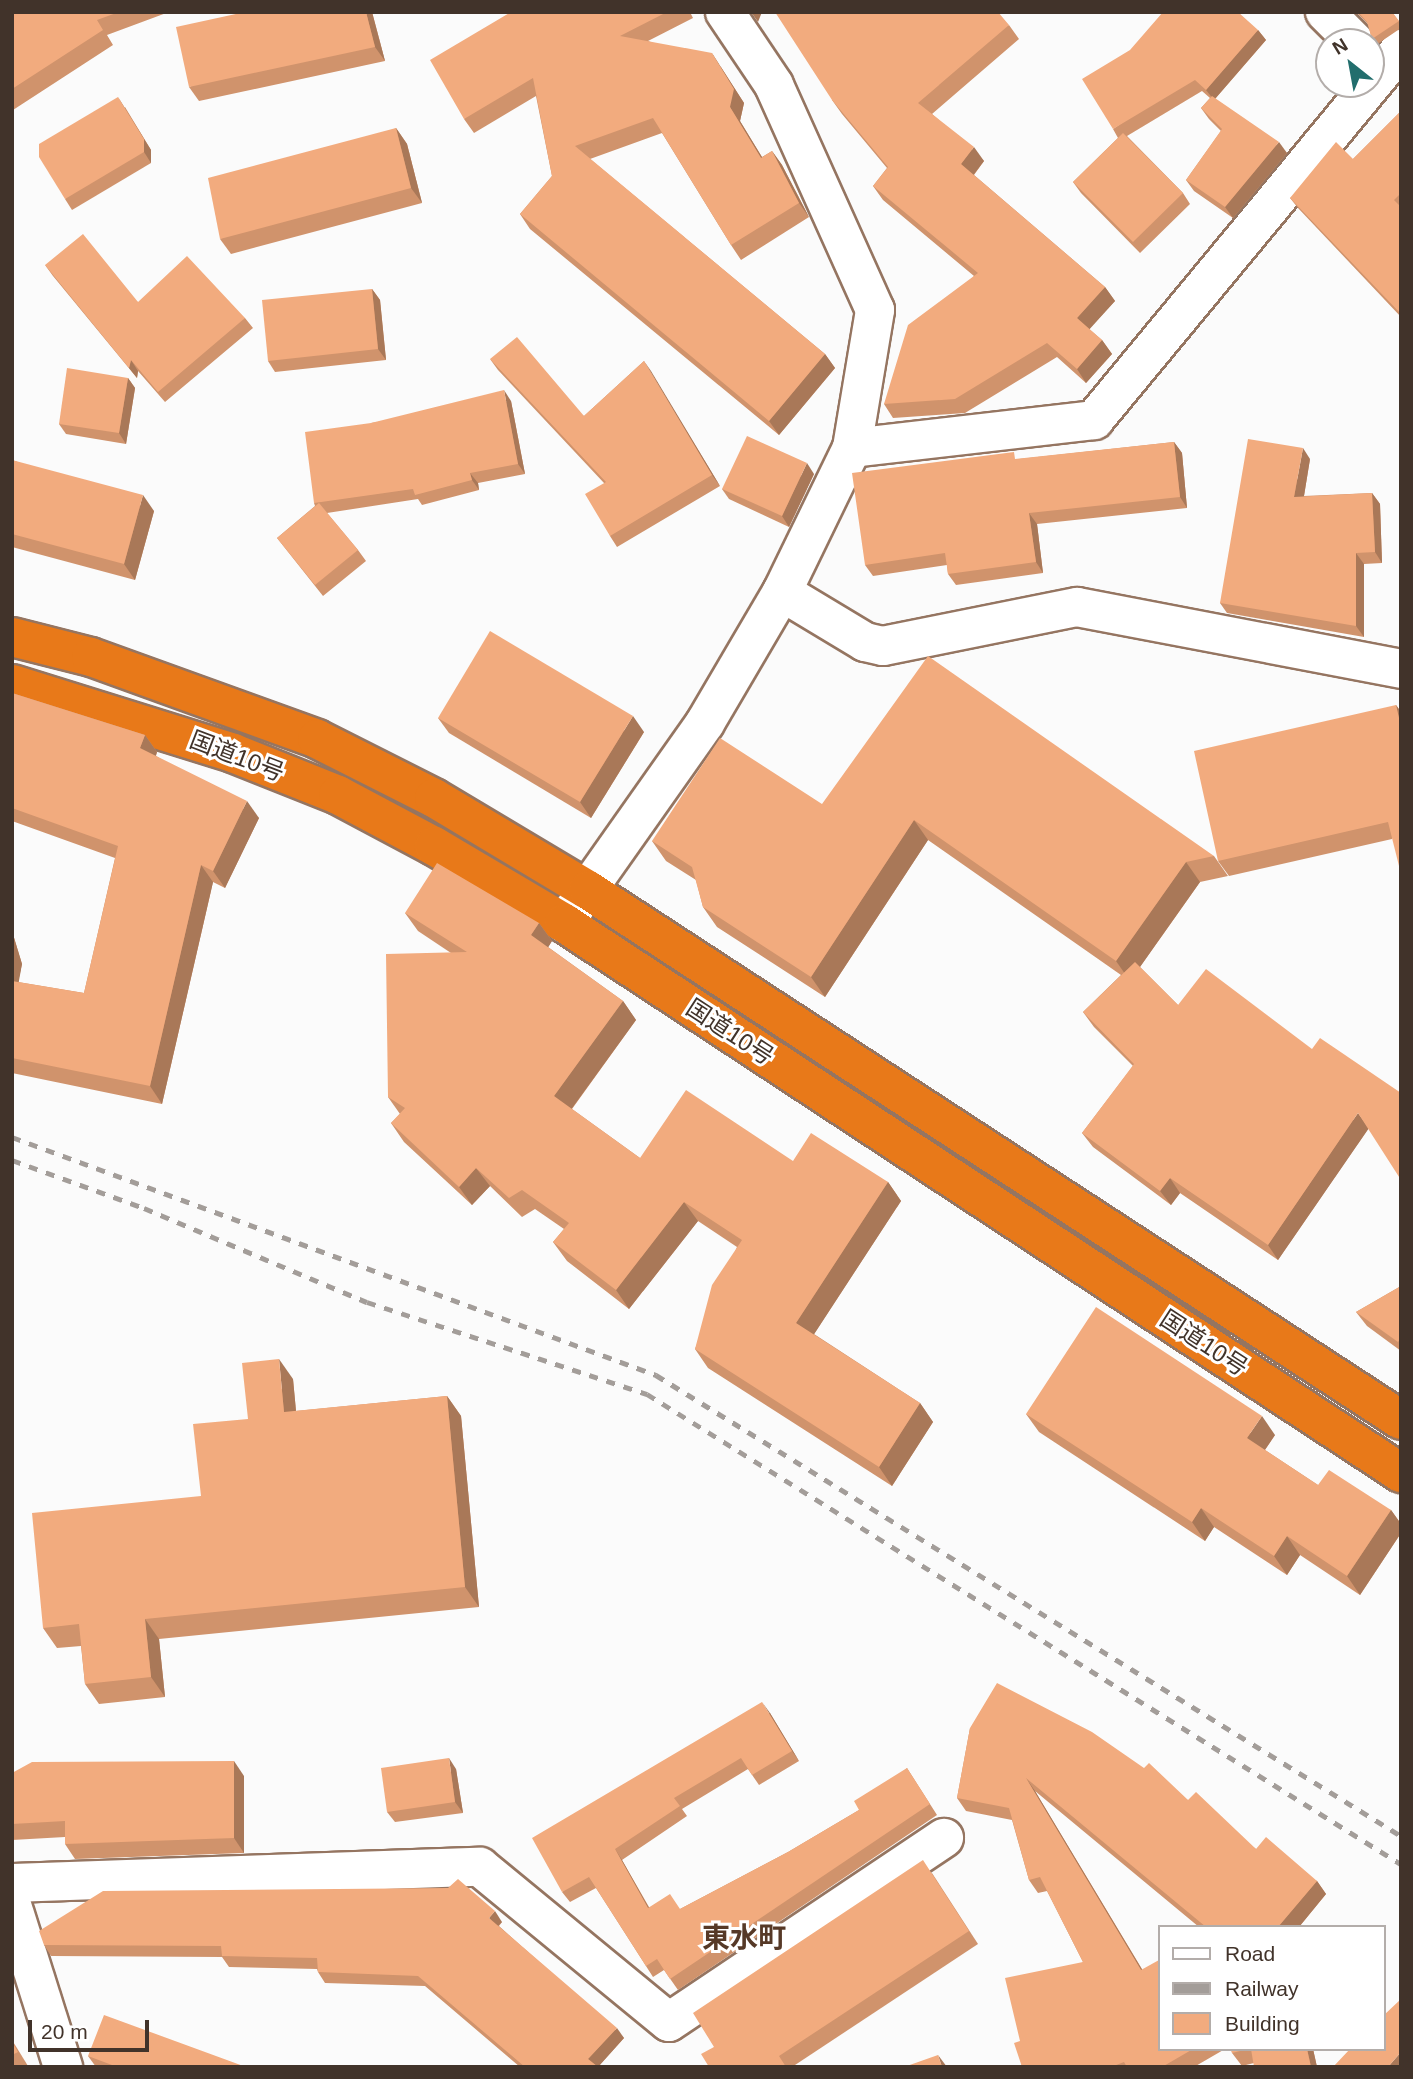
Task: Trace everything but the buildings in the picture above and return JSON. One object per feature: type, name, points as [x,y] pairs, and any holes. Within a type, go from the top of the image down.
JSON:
[{"type":"highway","name":"国道10号","points":[[12,637],[91,657],[317,739],[588,890],[1401,1420]]},
{"type":"highway","name":"国道10号","points":[[12,684],[221,748],[338,795],[564,923],[1401,1473]]},
{"type":"street","points":[[564,923],[705,723],[782,592],[852,448],[875,310],[774,85],[724,12]]},
{"type":"street","points":[[1325,12],[1340,28]]},
{"type":"street","points":[[852,448],[1094,420],[1354,98]]},
{"type":"street","points":[[782,592],[865,642],[883,646],[1076,607],[1401,669]]},
{"type":"street","points":[[12,1883],[480,1867],[668,2022],[944,1838]]},
{"type":"street","points":[[12,1905],[63,2067]]},
{"type":"railway","points":[[12,1137],[656,1375],[1401,1836]]},
{"type":"railway","points":[[12,1160],[144,1208],[367,1302],[647,1394],[1401,1864]]},
{"type":"district","name":"東水町","points":[[744,1938]]}]
